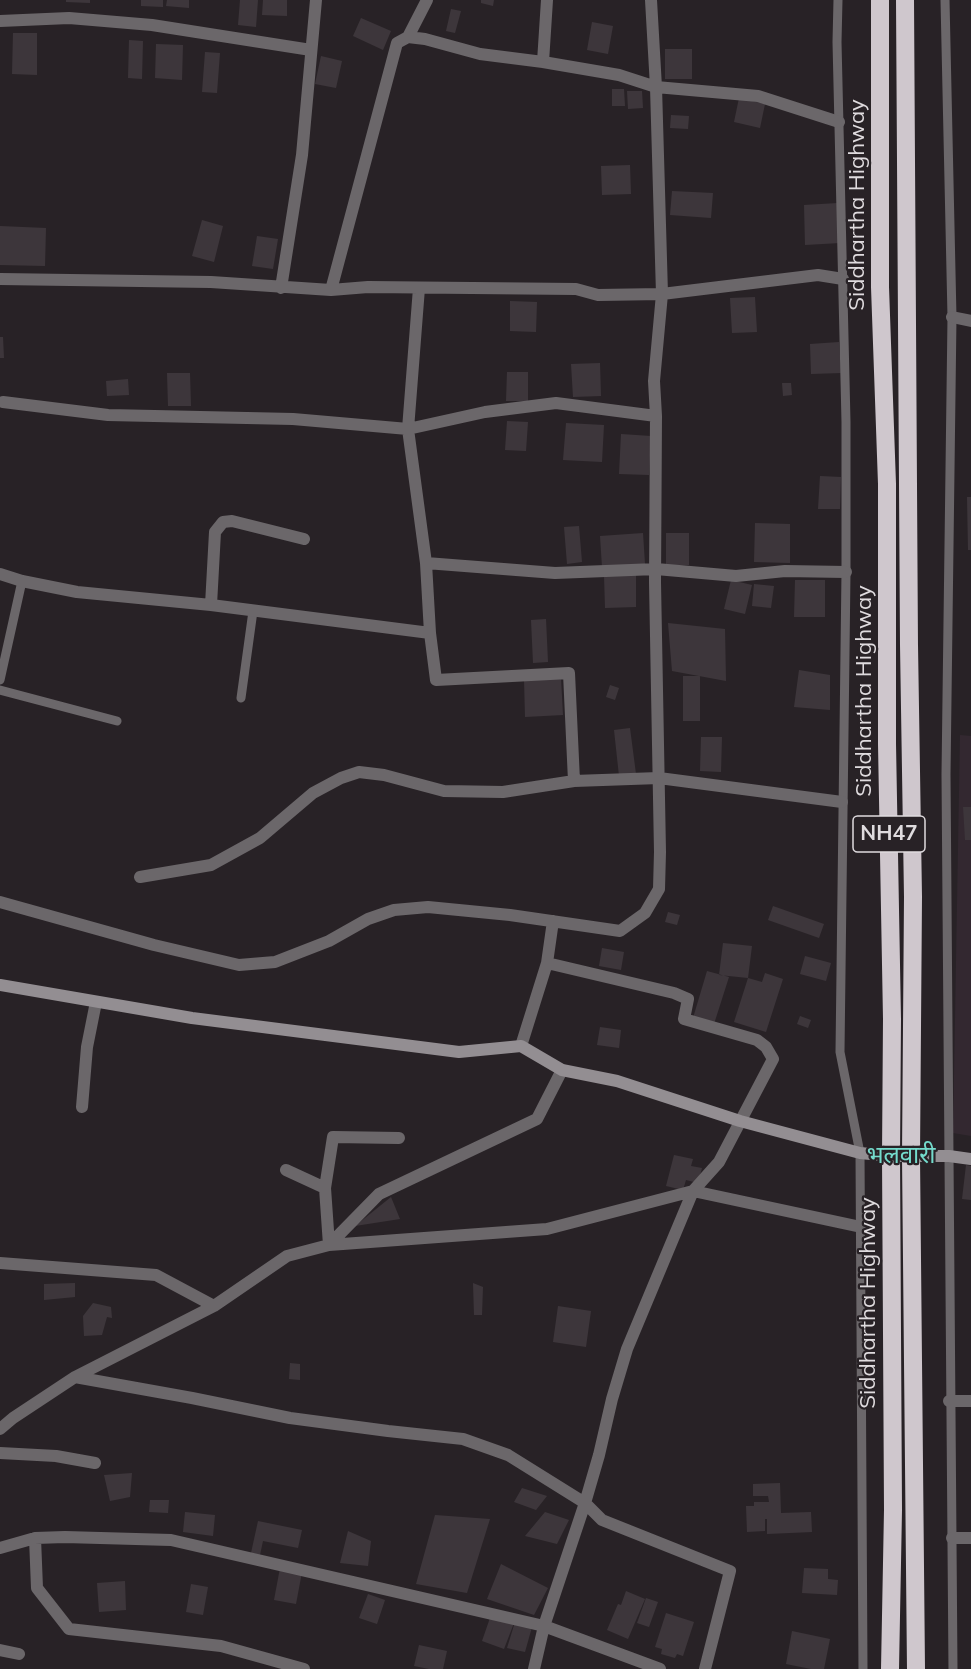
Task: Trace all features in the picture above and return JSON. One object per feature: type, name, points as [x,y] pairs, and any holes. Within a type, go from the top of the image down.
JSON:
[{"type":"highway","name":"Siddhartha Highway","points":[[880,0],[880,287],[887,484],[887,744],[892,1019],[893,1510],[890,1669]]},
{"type":"highway","name":"Siddhartha Highway","points":[[905,0],[913,897],[911,1156],[916,1669]]},
{"type":"street","points":[[280,288],[302,154],[316,0]]},
{"type":"street","points":[[331,290],[397,43],[408,37],[427,0]]},
{"type":"street","points":[[543,62],[547,0]]},
{"type":"street","points":[[0,902],[165,948],[239,965],[275,962],[329,941],[368,919],[393,910],[428,908],[553,921],[620,931],[645,913],[659,889],[660,852],[654,381],[662,294],[651,0]]},
{"type":"street","points":[[0,21],[69,18],[152,25],[311,50]]},
{"type":"street","points":[[408,37],[425,39],[480,54],[619,75],[656,87],[758,96],[839,122]]},
{"type":"street","points":[[0,279],[211,282],[331,290],[368,287],[576,289],[598,295],[662,294],[818,275],[843,279]]},
{"type":"street","points":[[419,288],[408,429],[426,563],[430,633],[436,680],[568,673],[574,782]]},
{"type":"street","points":[[952,317],[971,321]]},
{"type":"street","points":[[3,402],[108,415],[293,419],[408,429],[485,412],[556,403],[656,416]]},
{"type":"street","points":[[211,605],[215,532],[223,522],[232,521],[304,539]]},
{"type":"street","points":[[426,563],[555,573],[656,569],[736,576],[785,571],[846,572]]},
{"type":"street","points":[[0,574],[22,581],[77,592],[211,605],[430,633]]},
{"type":"street","points":[[140,877],[211,865],[260,838],[313,794],[341,778],[359,772],[384,775],[444,791],[503,792],[574,782],[659,777],[842,802]]},
{"type":"street","points":[[521,1046],[547,963],[553,921]]},
{"type":"street","points":[[534,1669],[544,1626],[599,1455],[627,1349],[693,1191],[719,1162],[773,1059],[766,1047],[757,1040],[684,1019],[688,999],[674,993],[547,963]]},
{"type":"street","points":[[0,985],[192,1018],[459,1052],[521,1046],[562,1070],[616,1081],[740,1121],[860,1152],[891,1156],[949,1156],[971,1159]]},
{"type":"street","points":[[82,1107],[87,1047],[96,1002]]},
{"type":"street","points":[[329,1245],[379,1194],[537,1119],[562,1070]]},
{"type":"street","points":[[329,1245],[325,1188],[333,1137],[399,1138]]},
{"type":"street","points":[[286,1170],[325,1188]]},
{"type":"street","points":[[0,1429],[75,1377],[214,1306],[287,1256],[329,1245],[547,1229],[693,1191],[861,1227]]},
{"type":"street","points":[[0,1263],[156,1275],[214,1306]]},
{"type":"street","points":[[75,1377],[290,1418],[463,1439],[508,1455],[585,1503],[602,1520],[730,1571],[705,1669]]},
{"type":"street","points":[[949,1401],[971,1401]]},
{"type":"street","points":[[0,1454],[56,1456],[95,1463]]},
{"type":"street","points":[[35,1538],[37,1588],[69,1629],[221,1646],[304,1669]]},
{"type":"street","points":[[0,1548],[35,1538],[171,1540],[544,1626],[660,1669]]},
{"type":"street","points":[[952,1538],[971,1538]]},
{"type":"street","points":[[0,1650],[19,1654]]},
{"type":"lane","points":[[838,0],[846,422],[840,1052],[860,1152],[863,1669]]},
{"type":"lane","points":[[945,0],[952,317],[946,774],[949,1401],[953,1669]]},
{"type":"lane","points":[[0,680],[22,581]]},
{"type":"lane","points":[[241,698],[253,611]]},
{"type":"lane","points":[[0,690],[117,721]]},
{"type":"shaded area","points":[[960,735],[971,736],[971,1136],[953,1133]]},
{"type":"building","points":[[66,0],[90,0],[90,3],[66,2]]},
{"type":"building","points":[[141,0],[163,0],[163,7],[141,6]]},
{"type":"building","points":[[167,0],[189,0],[189,8],[166,6]]},
{"type":"building","points":[[240,0],[258,0],[256,27],[238,25]]},
{"type":"building","points":[[263,0],[287,0],[287,16],[262,15]]},
{"type":"building","points":[[481,0],[494,0],[493,6],[481,3]]},
{"type":"building","points":[[451,9],[461,11],[455,33],[446,31]]},
{"type":"building","points":[[361,18],[391,31],[383,50],[353,36]]},
{"type":"building","points":[[592,22],[613,26],[608,54],[587,50]]},
{"type":"building","points":[[13,33],[37,33],[37,75],[12,74]]},
{"type":"building","points":[[129,40],[143,41],[142,79],[128,78]]},
{"type":"building","points":[[156,44],[183,45],[182,80],[155,78]]},
{"type":"building","points":[[665,49],[692,49],[692,79],[665,79]]},
{"type":"building","points":[[205,52],[220,53],[217,93],[202,92]]},
{"type":"building","points":[[321,56],[342,61],[336,88],[315,84]]},
{"type":"building","points":[[612,89],[624,89],[625,106],[612,106]]},
{"type":"building","points":[[627,91],[642,91],[643,108],[628,109]]},
{"type":"building","points":[[739,98],[765,104],[760,128],[734,122]]},
{"type":"building","points":[[671,115],[689,116],[688,129],[670,128]]},
{"type":"building","points":[[630,165],[631,194],[602,195],[601,166]]},
{"type":"building","points":[[672,191],[713,193],[711,218],[670,215]]},
{"type":"building","points":[[838,203],[840,243],[805,245],[804,205]]},
{"type":"building","points":[[202,220],[223,226],[214,262],[192,256]]},
{"type":"building","points":[[0,226],[46,228],[45,266],[0,265]]},
{"type":"building","points":[[257,236],[278,239],[273,269],[252,266]]},
{"type":"building","points":[[755,297],[757,332],[732,333],[730,298]]},
{"type":"building","points":[[510,301],[537,302],[536,332],[510,331]]},
{"type":"building","points":[[0,337],[3,337],[4,358],[0,358]]},
{"type":"building","points":[[839,342],[841,373],[811,374],[810,344]]},
{"type":"building","points":[[600,363],[601,396],[573,397],[571,364]]},
{"type":"building","points":[[507,372],[528,372],[528,401],[506,401]]},
{"type":"building","points":[[167,373],[190,373],[191,406],[168,406]]},
{"type":"building","points":[[128,379],[129,395],[107,396],[106,381]]},
{"type":"building","points":[[782,383],[791,383],[792,395],[783,396]]},
{"type":"building","points":[[507,421],[528,422],[526,451],[505,450]]},
{"type":"building","points":[[566,423],[604,425],[602,462],[563,460]]},
{"type":"building","points":[[621,434],[651,436],[649,475],[619,474]]},
{"type":"building","points":[[820,476],[841,477],[840,509],[818,509]]},
{"type":"building","points":[[967,497],[971,497],[971,550],[968,550]]},
{"type":"building","points":[[755,523],[790,524],[790,563],[754,562]]},
{"type":"building","points":[[579,526],[582,562],[567,564],[564,527]]},
{"type":"building","points":[[643,533],[645,564],[602,567],[600,536]]},
{"type":"building","points":[[666,533],[689,533],[689,565],[666,565]]},
{"type":"building","points":[[636,574],[636,607],[605,608],[604,575]]},
{"type":"building","points":[[731,580],[752,585],[745,614],[724,609]]},
{"type":"building","points":[[795,580],[825,580],[825,617],[794,617]]},
{"type":"building","points":[[754,584],[774,586],[771,608],[752,606]]},
{"type":"building","points":[[546,619],[548,662],[533,663],[531,620]]},
{"type":"building","points":[[668,623],[725,629],[726,681],[672,671]]},
{"type":"building","points":[[799,670],[830,675],[830,710],[794,707]]},
{"type":"building","points":[[683,676],[700,676],[700,721],[683,721]]},
{"type":"building","points":[[561,678],[563,715],[525,717],[524,679]]},
{"type":"building","points":[[610,685],[619,688],[615,700],[606,697]]},
{"type":"building","points":[[630,728],[636,774],[619,776],[614,730]]},
{"type":"building","points":[[701,737],[722,737],[721,772],[700,771]]},
{"type":"building","points":[[963,807],[971,807],[971,840],[965,840]]},
{"type":"building","points":[[773,906],[824,924],[819,938],[768,920]]},
{"type":"building","points":[[668,912],[680,915],[677,925],[665,922]]},
{"type":"building","points":[[723,943],[752,946],[748,978],[719,975]]},
{"type":"building","points":[[602,948],[624,952],[621,970],[599,966]]},
{"type":"building","points":[[805,956],[831,963],[826,981],[800,974]]},
{"type":"building","points":[[707,971],[729,977],[714,1024],[693,1018]]},
{"type":"building","points":[[765,973],[783,979],[766,1032],[734,1022],[748,978],[762,982]]},
{"type":"building","points":[[800,1016],[811,1020],[808,1028],[797,1024]]},
{"type":"building","points":[[600,1027],[621,1030],[619,1048],[597,1045]]},
{"type":"building","points":[[674,1155],[693,1159],[691,1166],[702,1168],[698,1183],[686,1180],[683,1190],[666,1186]]},
{"type":"building","points":[[966,1165],[971,1166],[971,1200],[962,1199]]},
{"type":"building","points":[[391,1197],[400,1219],[355,1226]]},
{"type":"building","points":[[75,1283],[75,1297],[44,1300],[44,1284]]},
{"type":"building","points":[[473,1283],[483,1287],[482,1315],[474,1315]]},
{"type":"building","points":[[93,1303],[111,1307],[112,1318],[107,1317],[102,1335],[84,1336],[83,1316]]},
{"type":"building","points":[[558,1306],[591,1311],[586,1347],[553,1342]]},
{"type":"building","points":[[290,1363],[300,1364],[300,1380],[289,1379]]},
{"type":"building","points":[[132,1473],[130,1497],[110,1501],[104,1475]]},
{"type":"building","points":[[780,1483],[781,1513],[811,1512],[812,1532],[767,1534],[767,1519],[765,1519],[765,1531],[747,1532],[746,1506],[754,1506],[754,1502],[769,1502],[768,1496],[753,1496],[753,1484]]},
{"type":"building","points":[[522,1488],[547,1496],[536,1510],[514,1502]]},
{"type":"building","points":[[150,1500],[169,1500],[168,1513],[149,1512]]},
{"type":"building","points":[[185,1512],[215,1515],[213,1536],[183,1532]]},
{"type":"building","points":[[545,1512],[569,1520],[557,1544],[525,1536]]},
{"type":"building","points":[[435,1515],[490,1519],[467,1593],[416,1584]]},
{"type":"building","points":[[258,1521],[302,1530],[298,1548],[263,1541],[260,1555],[251,1553]]},
{"type":"building","points":[[348,1531],[371,1541],[368,1566],[340,1563]]},
{"type":"building","points":[[501,1564],[548,1588],[534,1615],[487,1599]]},
{"type":"building","points":[[280,1568],[302,1572],[296,1604],[274,1600]]},
{"type":"building","points":[[804,1568],[828,1569],[828,1579],[838,1580],[837,1595],[802,1593]]},
{"type":"building","points":[[125,1581],[126,1610],[99,1612],[97,1583]]},
{"type":"building","points":[[191,1584],[208,1587],[203,1615],[186,1612]]},
{"type":"building","points":[[626,1591],[645,1599],[628,1639],[607,1630]]},
{"type":"building","points":[[368,1594],[385,1600],[377,1624],[359,1618]]},
{"type":"building","points":[[646,1598],[658,1602],[649,1627],[637,1623]]},
{"type":"building","points":[[666,1613],[694,1622],[683,1656],[677,1654],[675,1658],[661,1654],[662,1649],[655,1647]]},
{"type":"building","points":[[491,1615],[514,1623],[504,1649],[482,1641]]},
{"type":"building","points":[[515,1622],[532,1627],[525,1652],[507,1648]]},
{"type":"building","points":[[792,1631],[830,1639],[824,1669],[786,1664]]},
{"type":"building","points":[[419,1645],[447,1651],[443,1669],[414,1666]]},
{"type":"district","name":"भलवारी","points":[[901,1156]]}]
